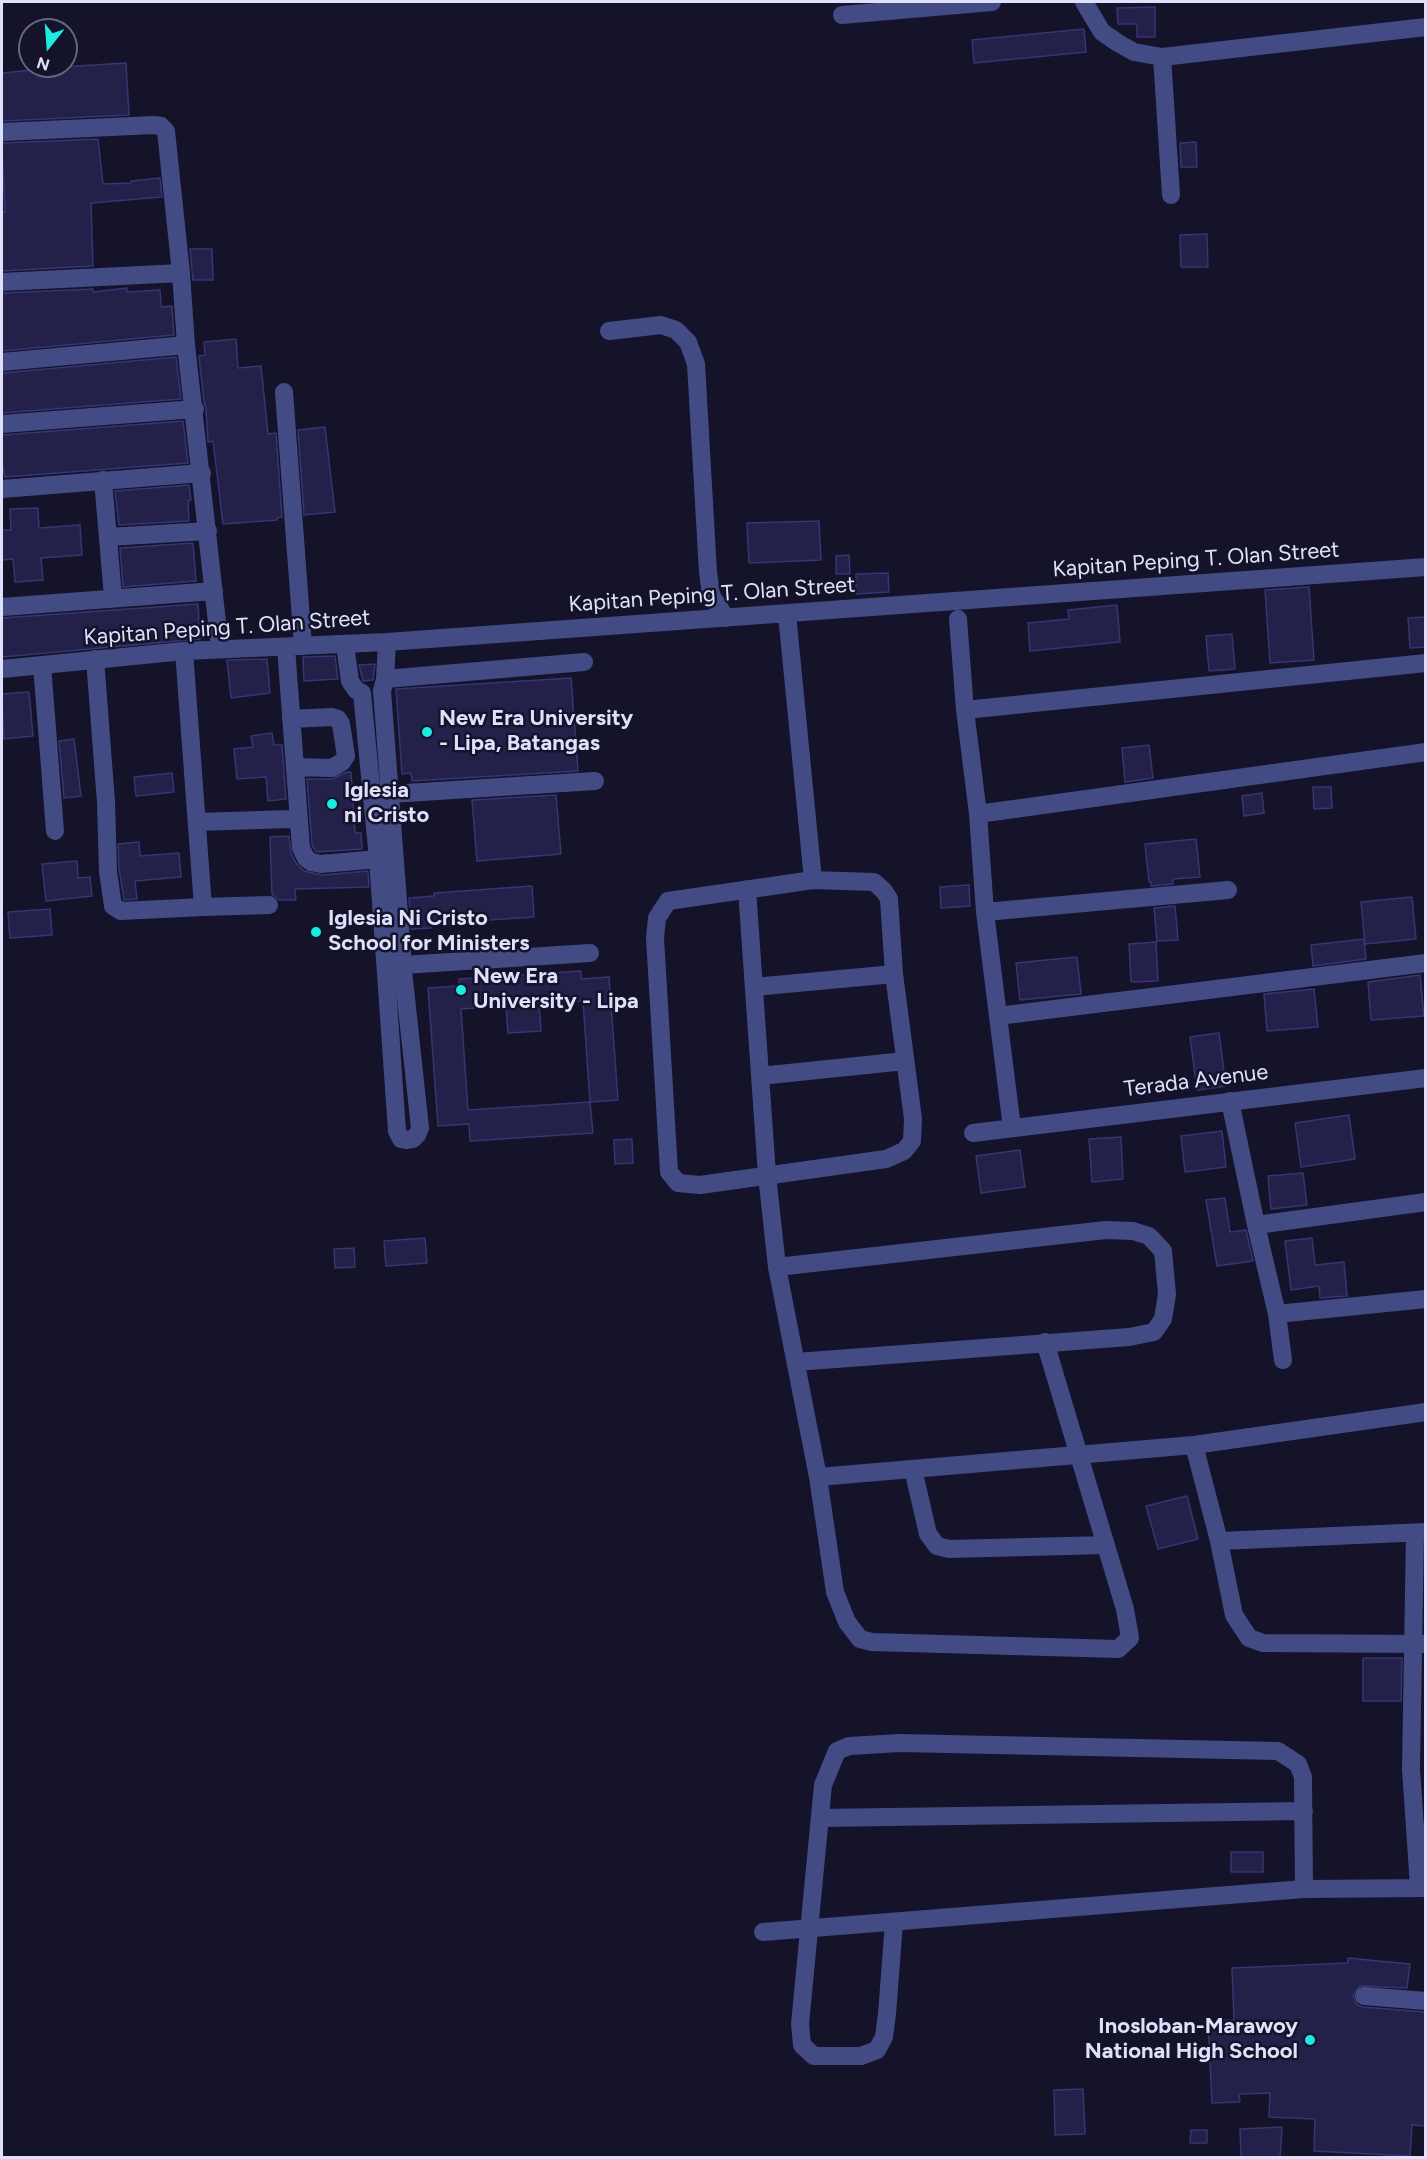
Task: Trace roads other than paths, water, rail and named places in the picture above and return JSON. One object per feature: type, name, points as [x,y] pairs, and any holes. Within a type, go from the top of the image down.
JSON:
[{"type":"street","points":[[842,15],[992,2]]},
{"type":"street","points":[[1084,2],[1102,32],[1118,44],[1134,52],[1162,57],[1425,27]]},
{"type":"street","points":[[1162,57],[1171,195]]},
{"type":"street","points":[[2,132],[161,126],[166,131],[186,345],[195,409],[220,649]]},
{"type":"street","points":[[2,282],[181,273]]},
{"type":"street","points":[[609,331],[661,325],[676,330],[688,342],[696,364],[709,583],[711,595],[726,618]]},
{"type":"street","points":[[2,362],[186,345]]},
{"type":"street","points":[[284,392],[295,647],[291,719],[301,848],[306,858],[311,862],[321,864],[387,859]]},
{"type":"street","points":[[2,424],[195,409]]},
{"type":"street","points":[[2,489],[202,473]]},
{"type":"street","points":[[104,480],[113,597]]},
{"type":"street","points":[[108,537],[208,531]]},
{"type":"street","name":"Kapitan Peping T. Olan Street","points":[[2,669],[184,651],[345,645],[1425,567]]},
{"type":"street","points":[[2,607],[214,591]]},
{"type":"street","points":[[788,614],[813,880]]},
{"type":"street","points":[[958,619],[965,710],[978,814],[985,912],[1012,1128]]},
{"type":"street","points":[[387,642],[384,685],[390,794],[387,859]]},
{"type":"street","points":[[345,645],[350,681],[356,690],[362,693],[384,685],[584,662]]},
{"type":"street","points":[[184,651],[203,907]]},
{"type":"street","points":[[95,659],[106,802],[108,872],[113,906],[121,911],[269,905]]},
{"type":"street","points":[[965,710],[1425,663]]},
{"type":"street","points":[[42,665],[55,831]]},
{"type":"street","points":[[362,693],[387,859],[398,976],[420,1128],[413,1139],[401,1138],[397,1131],[398,976]]},
{"type":"street","points":[[291,719],[332,717],[338,719],[341,724],[346,756],[342,762],[332,768],[295,766]]},
{"type":"street","points":[[978,814],[1425,752]]},
{"type":"street","points":[[390,794],[595,781]]},
{"type":"street","points":[[197,822],[291,819]]},
{"type":"street","points":[[813,880],[874,882],[889,899],[894,974],[913,1119],[912,1141],[904,1151],[886,1159],[700,1185],[678,1183],[669,1173],[655,938],[657,918],[668,901],[813,880]]},
{"type":"street","points":[[747,889],[767,1175],[777,1267],[818,1477],[835,1592],[847,1622],[860,1639],[872,1642],[1118,1649],[1131,1638],[1125,1609],[1046,1342]]},
{"type":"street","points":[[985,912],[1228,890]]},
{"type":"street","points":[[398,976],[590,953]]},
{"type":"street","points":[[998,1016],[1425,963]]},
{"type":"street","points":[[754,987],[894,974]]},
{"type":"street","points":[[760,1076],[905,1061]]},
{"type":"street","name":"Terada Avenue","points":[[972,1133],[1425,1078]]},
{"type":"street","points":[[1230,1101],[1277,1314],[1283,1360]]},
{"type":"street","points":[[1256,1225],[1425,1202]]},
{"type":"street","points":[[777,1267],[1106,1230],[1133,1231],[1149,1236],[1163,1251],[1167,1294],[1163,1319],[1154,1332],[1129,1337],[796,1362]]},
{"type":"street","points":[[1277,1314],[1425,1299]]},
{"type":"street","points":[[818,1477],[1194,1445],[1425,1412]]},
{"type":"street","points":[[1194,1445],[1219,1541],[1234,1615],[1249,1638],[1263,1643],[1420,1644]]},
{"type":"street","points":[[913,1469],[928,1534],[937,1546],[949,1549],[1106,1545]]},
{"type":"street","points":[[763,1932],[1304,1889],[1422,1888],[1418,1770],[1420,1532],[1219,1541]]},
{"type":"street","points":[[894,1922],[884,2037],[877,2050],[861,2056],[814,2056],[802,2044],[800,2024],[823,1785],[837,1751],[849,1746],[900,1743],[1050,1748],[1278,1751],[1298,1764],[1303,1778],[1304,1889]]},
{"type":"street","points":[[820,1818],[1304,1811]]},
{"type":"street","points":[[1364,1996],[1425,2001]]},
{"type":"place","name":"New Era University - Lipa, Batangas","points":[[427,732]]},
{"type":"place","name":"Iglesia ni Cristo","points":[[332,804]]},
{"type":"place","name":"Iglesia Ni Cristo School for Ministers","points":[[316,932]]},
{"type":"place","name":"New Era University - Lipa","points":[[461,990]]},
{"type":"place","name":"Inosloban-Marawoy National High School","points":[[1310,2040]]}]
